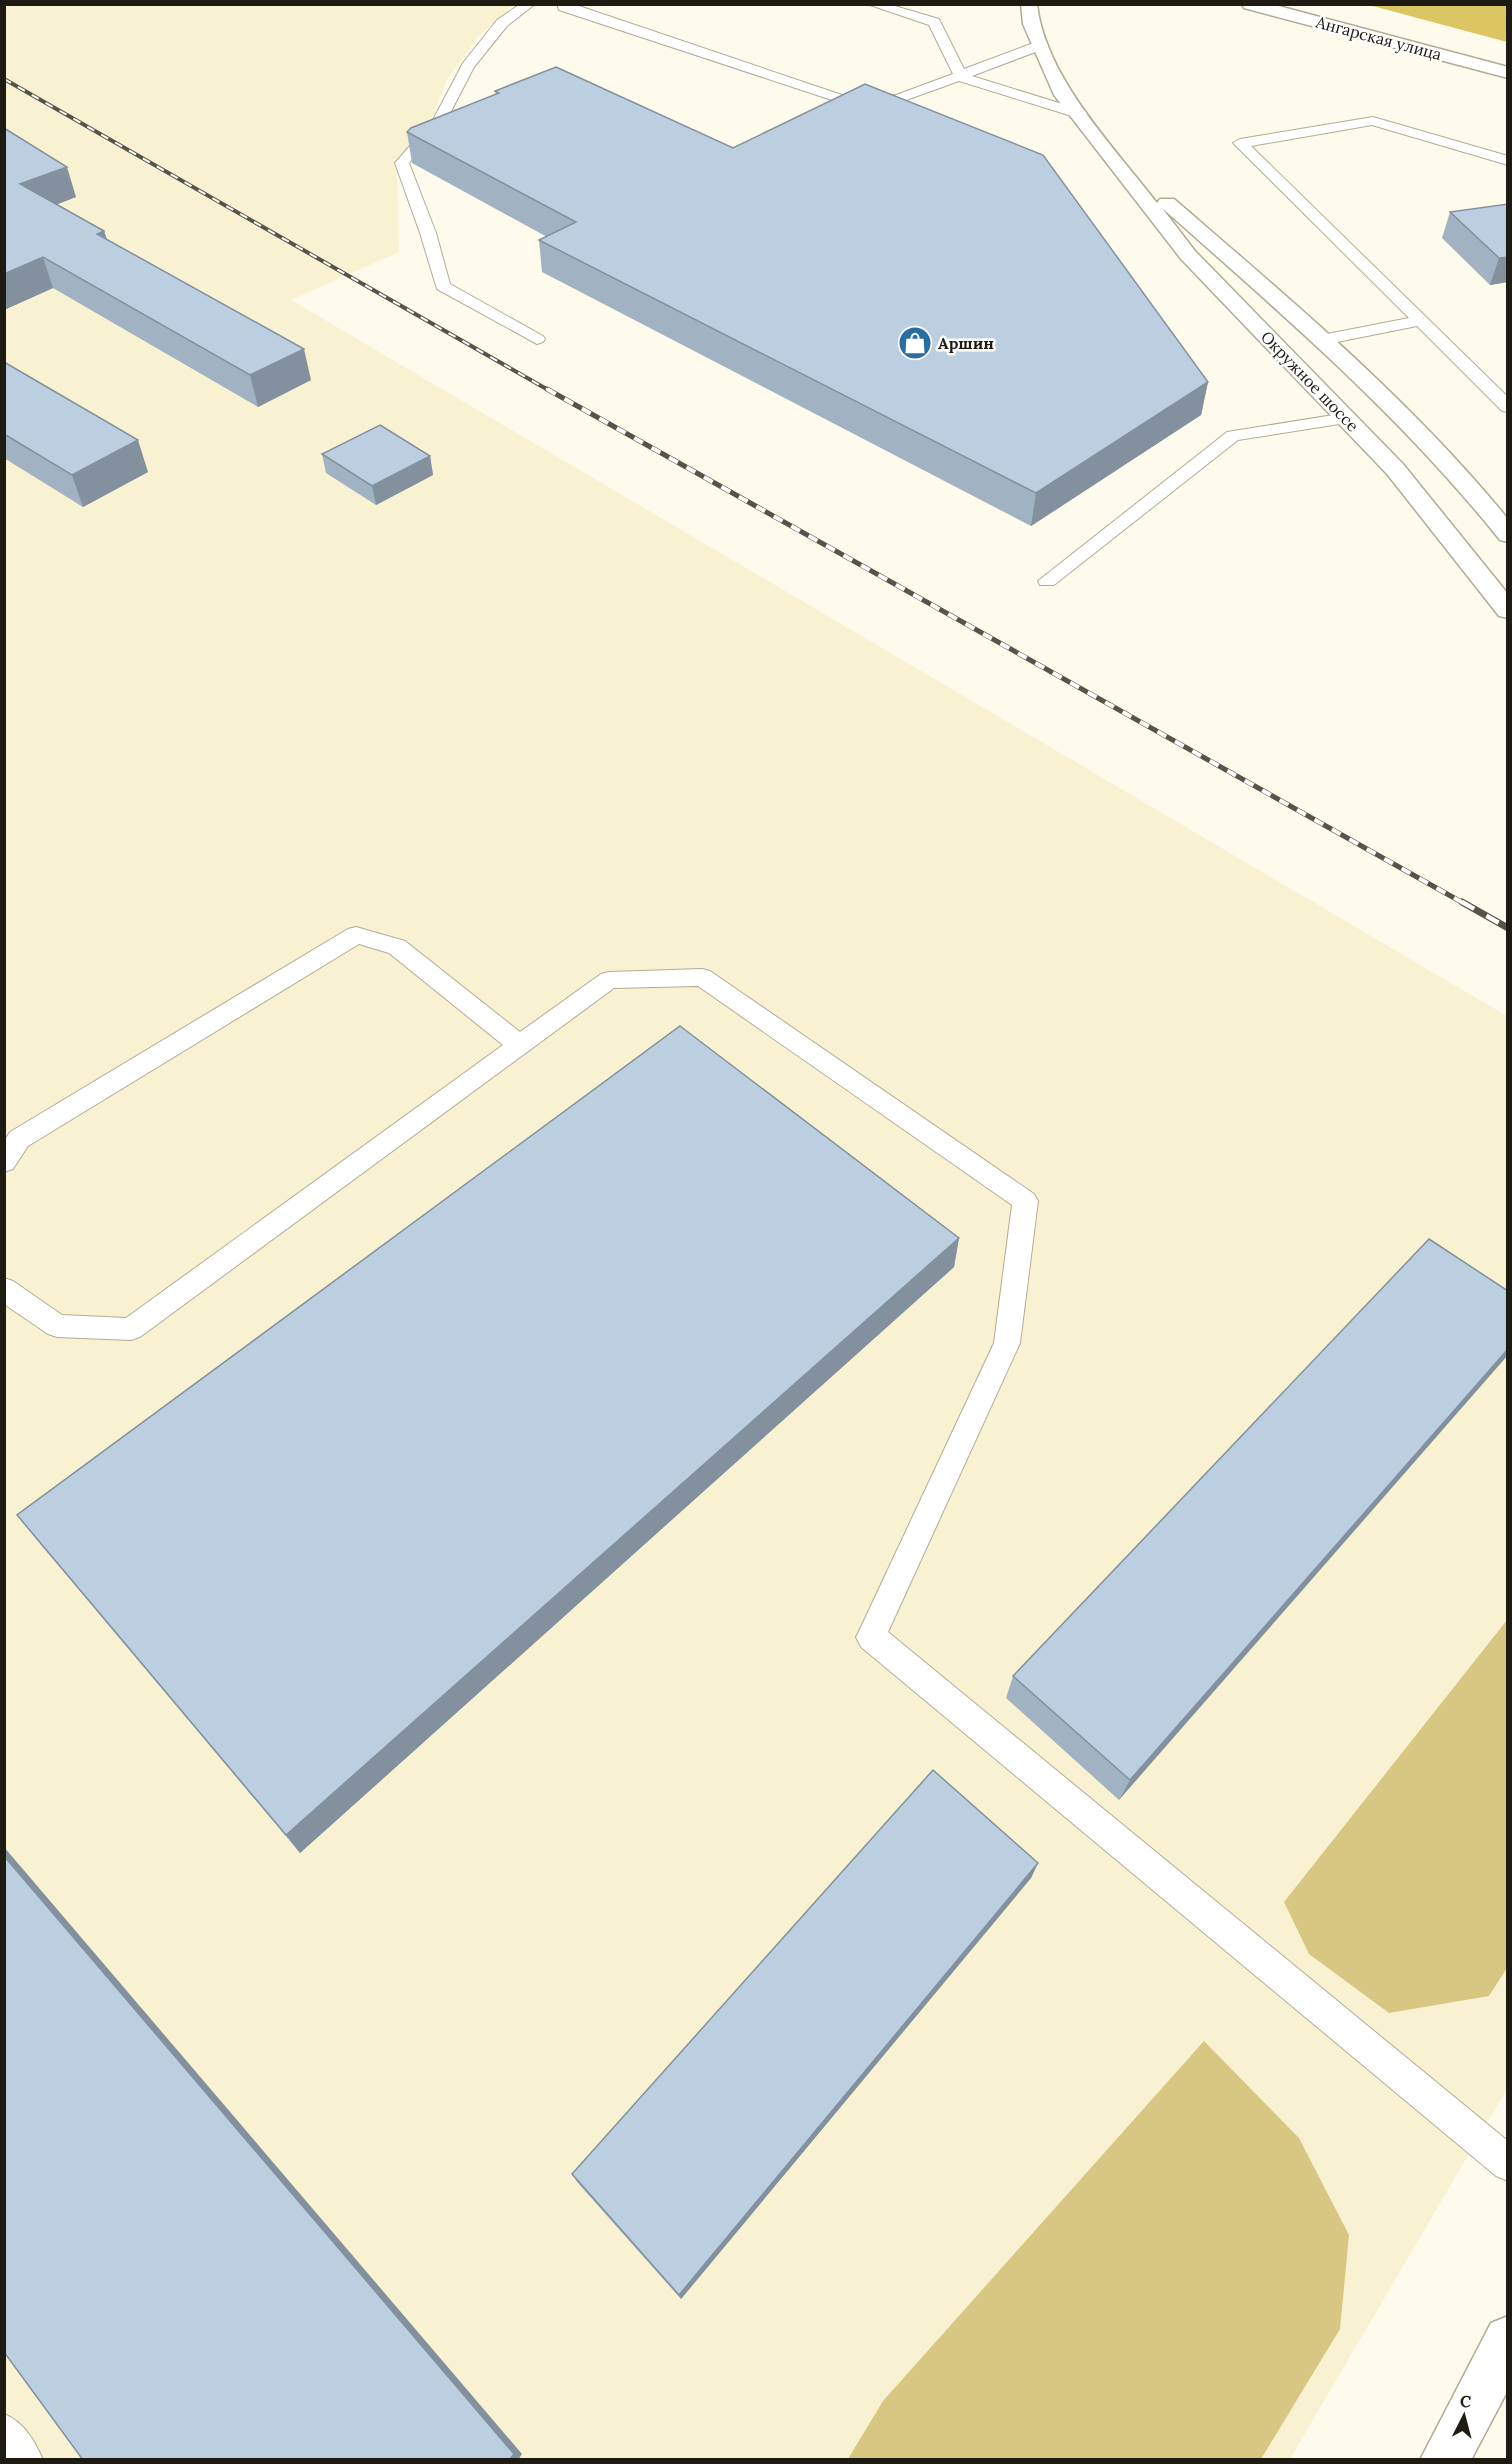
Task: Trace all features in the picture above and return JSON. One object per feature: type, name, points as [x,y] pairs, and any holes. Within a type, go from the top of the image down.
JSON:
[{"type":"main road","name":"Окружное шоссе","points":[[1029,4],[1031,24],[1063,95],[1188,255],[1395,468],[1508,611]]},
{"type":"main road","name":"Ангарская улица","points":[[1250,4],[1508,73]]},
{"type":"main road","name":"Окружное шоссе","points":[[1109,153],[1373,385],[1484,504],[1508,536]]},
{"type":"main road","points":[[1444,2460],[1508,2340]]},
{"type":"lane","points":[[529,4],[502,23],[468,66],[440,120],[402,163],[428,233],[443,286],[537,339]]},
{"type":"lane","points":[[567,4],[564,7],[841,99],[898,99],[1041,45]]},
{"type":"lane","points":[[873,4],[934,22],[961,77],[1080,114]]},
{"type":"lane","points":[[1508,161],[1373,121],[1240,143],[1508,407]]},
{"type":"lane","points":[[1322,340],[1420,321]]},
{"type":"lane","points":[[1047,581],[1233,436],[1346,418]]},
{"type":"lane","points":[[4,1162],[19,1139],[356,935],[398,947],[520,1045]]},
{"type":"lane","points":[[4,1289],[57,1326],[131,1329],[609,980],[702,977],[1025,1201],[1007,1343],[871,1637],[1508,2164]]},
{"type":"lane","points":[[4,2433],[24,2460]]},
{"type":"shaded area","points":[[5,5],[513,5],[478,37],[447,80],[425,135],[397,166],[399,252],[291,300],[1507,1016],[1507,2089],[1290,2459],[5,2460]]},
{"type":"shaded area","points":[[1369,5],[1507,5],[1507,42]]},
{"type":"shaded area","points":[[1507,1620],[1507,1968],[1489,1996],[1389,2013],[1309,1954],[1284,1902]]},
{"type":"shaded area","points":[[1204,2041],[1299,2138],[1349,2235],[1340,2329],[1261,2459],[848,2459],[883,2401]]},
{"type":"building","name":"Аршин","points":[[556,67],[733,148],[865,84],[1043,155],[1208,382],[1036,493],[539,240],[576,222],[407,132],[411,128],[499,93],[495,91]]},
{"type":"building","points":[[4,128],[67,167],[20,184],[104,231],[97,234],[304,349],[250,375],[43,257],[4,274]]},
{"type":"building","points":[[1508,204],[1508,257],[1499,258],[1450,212]]},
{"type":"building","points":[[4,362],[138,440],[72,475],[4,434]]},
{"type":"building","points":[[380,425],[430,456],[372,486],[322,454]]},
{"type":"building","points":[[680,1026],[959,1238],[286,1835],[17,1515]]},
{"type":"building","points":[[1429,1239],[1508,1291],[1508,1349],[1130,1780],[1013,1676]]},
{"type":"building","points":[[933,1770],[1038,1863],[679,2295],[572,2174]]},
{"type":"building","points":[[4,1856],[514,2454],[509,2460],[83,2460],[4,2352]]},
{"type":"railway","points":[[4,79],[550,391]]},
{"type":"railway","points":[[547,389],[1465,904]]},
{"type":"railway","points":[[1462,902],[1508,928]]},
{"type":"place","name":"Аршин","points":[[915,343]]}]
